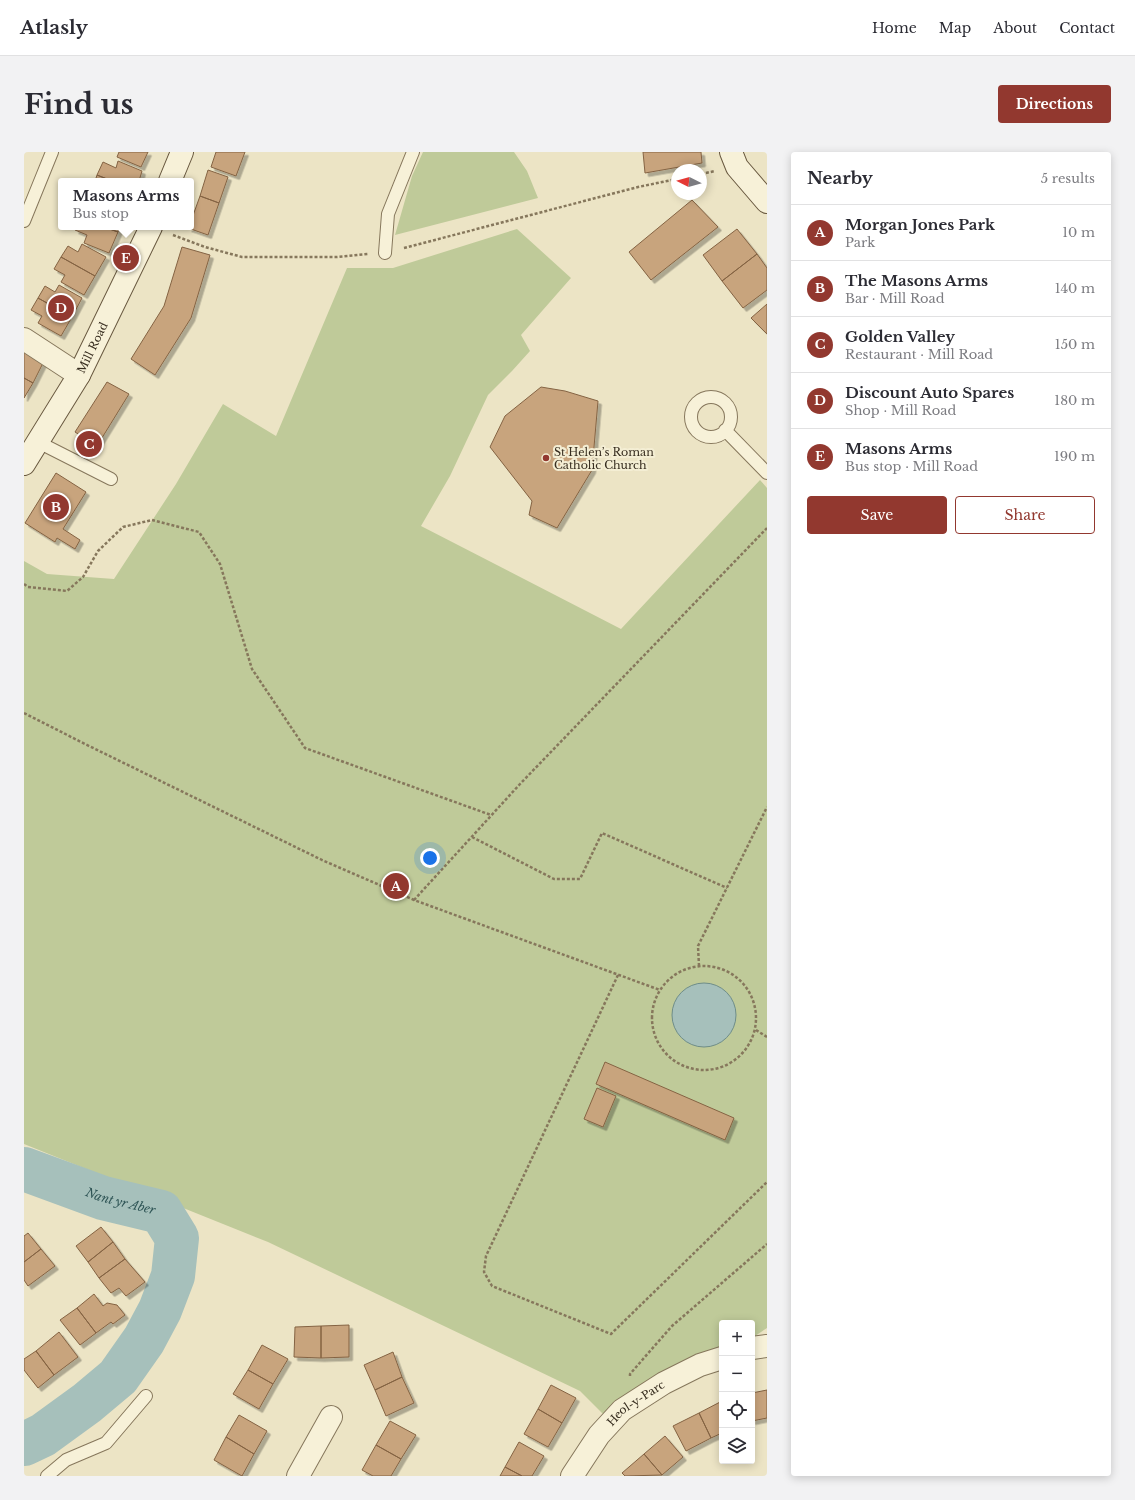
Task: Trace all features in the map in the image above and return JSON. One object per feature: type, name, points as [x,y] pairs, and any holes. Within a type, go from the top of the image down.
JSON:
[{"type":"main road","points":[[171,178],[182,152]]},
{"type":"main road","points":[[731,152],[737,167],[767,202]]},
{"type":"main road","name":"Mill Road","points":[[24,464],[79,375],[150,230]]},
{"type":"main road","points":[[24,339],[79,375]]},
{"type":"main road","points":[[755,1348],[767,1346]]},
{"type":"main road","name":"Heol-y-Parc","points":[[572,1476],[599,1435],[622,1410],[664,1383],[700,1365],[719,1359]]},
{"type":"main road","points":[[298,1476],[332,1417]]},
{"type":"lane","points":[[24,221],[52,152]]},
{"type":"lane","points":[[386,253],[388,214],[413,152]]},
{"type":"lane","points":[[726,430],[767,473]]},
{"type":"lane","points":[[38,442],[111,479]]},
{"type":"lane","points":[[47,1476],[66,1460],[106,1443],[146,1396]]},
{"type":"path","points":[[172,235],[205,247],[242,257],[337,257],[386,253],[593,198],[671,180]]},
{"type":"path","points":[[24,584],[28,587],[67,591],[83,577],[98,551],[123,527],[152,520],[199,532],[220,564],[252,669],[305,748],[491,815]]},
{"type":"path","points":[[414,900],[520,784],[767,528]]},
{"type":"path","points":[[24,713],[322,860],[414,900],[660,990]]},
{"type":"path","points":[[699,966],[698,946],[767,807]]},
{"type":"path","points":[[472,837],[554,879],[580,879],[602,833],[727,888]]},
{"type":"path","points":[[699,966],[718,967],[732,973],[747,987],[756,1010],[756,1030],[744,1053],[726,1066],[709,1070],[689,1069],[667,1055],[656,1040],[652,1017],[655,999],[660,990],[682,970],[699,966]]},
{"type":"path","points":[[618,975],[486,1256],[484,1272],[492,1286],[611,1334],[767,1182]]},
{"type":"path","points":[[756,1030],[767,1037]]},
{"type":"path","points":[[622,1410],[630,1374],[672,1326],[767,1244]]},
{"type":"green space","points":[[423,152],[514,152],[527,171],[538,198],[395,235],[412,176]]},
{"type":"green space","points":[[517,229],[571,278],[521,335],[530,351],[488,395],[450,476],[421,526],[621,629],[760,480],[767,488],[767,1328],[755,1336],[755,1320],[719,1320],[719,1350],[604,1415],[580,1391],[268,1242],[24,1144],[24,561],[47,574],[114,579],[176,484],[223,404],[276,436],[347,268],[393,268]]},
{"type":"water","points":[[704,983],[716,985],[727,992],[734,1003],[736,1015],[734,1027],[727,1038],[716,1045],[704,1047],[692,1045],[681,1038],[674,1027],[672,1015],[674,1003],[681,992],[692,985]]},
{"type":"building","points":[[119,152],[148,152],[141,167],[117,157]]},
{"type":"building","points":[[216,152],[245,152],[236,176],[211,167]]},
{"type":"building","points":[[643,152],[701,152],[702,163],[671,164],[671,168],[645,173]]},
{"type":"building","points":[[118,161],[142,171],[140,178],[104,178],[97,175],[103,162],[116,168]]},
{"type":"building","points":[[208,170],[228,177],[219,203],[200,196]]},
{"type":"building","points":[[97,175],[104,178],[96,178]]},
{"type":"building","points":[[200,196],[219,203],[208,235],[194,230],[194,213]]},
{"type":"building","points":[[692,200],[718,227],[651,280],[629,252]]},
{"type":"building","points":[[737,229],[757,254],[722,281],[703,255]]},
{"type":"building","points":[[75,230],[112,230],[118,232],[109,253],[84,243],[87,235]]},
{"type":"building","points":[[82,244],[106,257],[95,276],[61,257],[68,246],[78,252]]},
{"type":"building","points":[[182,247],[210,255],[191,318],[155,375],[131,359],[164,306]]},
{"type":"building","points":[[757,254],[767,268],[767,290],[743,308],[722,281]]},
{"type":"building","points":[[61,257],[95,276],[84,295],[61,282],[65,275],[54,269]]},
{"type":"building","points":[[59,285],[82,298],[72,317],[38,298],[45,286],[55,292]]},
{"type":"building","points":[[38,298],[72,317],[61,336],[38,323],[42,316],[31,310]]},
{"type":"building","points":[[767,304],[767,334],[751,318]]},
{"type":"building","points":[[24,352],[43,363],[33,383],[24,378]]},
{"type":"building","points":[[24,378],[33,383],[24,398]]},
{"type":"building","points":[[107,382],[129,394],[97,446],[75,432]]},
{"type":"building","name":"St Helen’s Roman Catholic Church","points":[[541,387],[565,391],[598,401],[592,470],[557,528],[529,515],[532,501],[490,447],[505,416]]},
{"type":"building","points":[[56,473],[86,492],[63,529],[80,540],[75,549],[57,538],[55,542],[25,523]]},
{"type":"building","points":[[605,1062],[734,1118],[725,1140],[596,1084]]},
{"type":"building","points":[[597,1088],[616,1096],[603,1127],[584,1119]]},
{"type":"building","points":[[101,1227],[113,1242],[88,1262],[76,1246]]},
{"type":"building","points":[[28,1233],[41,1249],[24,1262],[24,1236]]},
{"type":"building","points":[[113,1242],[125,1259],[99,1278],[88,1262]]},
{"type":"building","points":[[41,1249],[55,1266],[28,1286],[24,1280],[24,1262]]},
{"type":"building","points":[[125,1259],[145,1282],[126,1296],[119,1288],[111,1293],[99,1278]]},
{"type":"building","points":[[94,1294],[103,1306],[107,1303],[117,1305],[125,1315],[113,1324],[111,1322],[96,1333],[77,1308]]},
{"type":"building","points":[[77,1308],[96,1333],[80,1345],[60,1320]]},
{"type":"building","points":[[349,1325],[349,1357],[321,1358],[321,1326]]},
{"type":"building","points":[[321,1326],[321,1358],[294,1357],[295,1327]]},
{"type":"building","points":[[59,1332],[78,1357],[54,1375],[36,1351]]},
{"type":"building","points":[[262,1345],[288,1359],[273,1384],[248,1370]]},
{"type":"building","points":[[36,1351],[54,1375],[38,1388],[24,1370],[24,1359]]},
{"type":"building","points":[[393,1352],[402,1377],[375,1390],[364,1365]]},
{"type":"building","points":[[248,1370],[273,1384],[259,1409],[233,1394]]},
{"type":"building","points":[[402,1377],[414,1403],[386,1416],[375,1390]]},
{"type":"building","points":[[551,1385],[576,1398],[562,1423],[538,1409]]},
{"type":"building","points":[[767,1390],[767,1418],[755,1420],[755,1392]]},
{"type":"building","points":[[719,1403],[719,1434],[711,1438],[699,1413]]},
{"type":"building","points":[[538,1409],[562,1423],[548,1447],[524,1434]]},
{"type":"building","points":[[699,1413],[711,1438],[686,1451],[673,1426]]},
{"type":"building","points":[[239,1415],[267,1431],[254,1454],[226,1437]]},
{"type":"building","points":[[390,1421],[416,1435],[401,1459],[376,1445]]},
{"type":"building","points":[[665,1436],[683,1457],[662,1475],[644,1454]]},
{"type":"building","points":[[226,1437],[254,1454],[242,1476],[214,1460]]},
{"type":"building","points":[[519,1442],[544,1456],[532,1476],[522,1476],[505,1467]]},
{"type":"building","points":[[376,1445],[401,1459],[391,1476],[373,1476],[362,1470]]},
{"type":"building","points":[[644,1454],[662,1475],[625,1476],[622,1473]]},
{"type":"building","points":[[505,1467],[522,1476],[500,1476]]},
{"type":"waterway","name":"Nant yr Aber","points":[[24,1169],[103,1198],[161,1212],[177,1238],[173,1276],[160,1310],[144,1340],[118,1377],[87,1403],[43,1435],[24,1444]]},
{"type":"place","name":"Masons Arms","points":[[126,258]]},
{"type":"place","name":"Discount Auto Spares","points":[[61,308]]},
{"type":"place","name":"Golden Valley","points":[[89,444]]},
{"type":"place","name":"St Helen’s Roman Catholic Church","points":[[546,458]]},
{"type":"place","name":"The Masons Arms","points":[[56,507]]},
{"type":"place","name":"Morgan Jones Park","points":[[396,886]]}]
